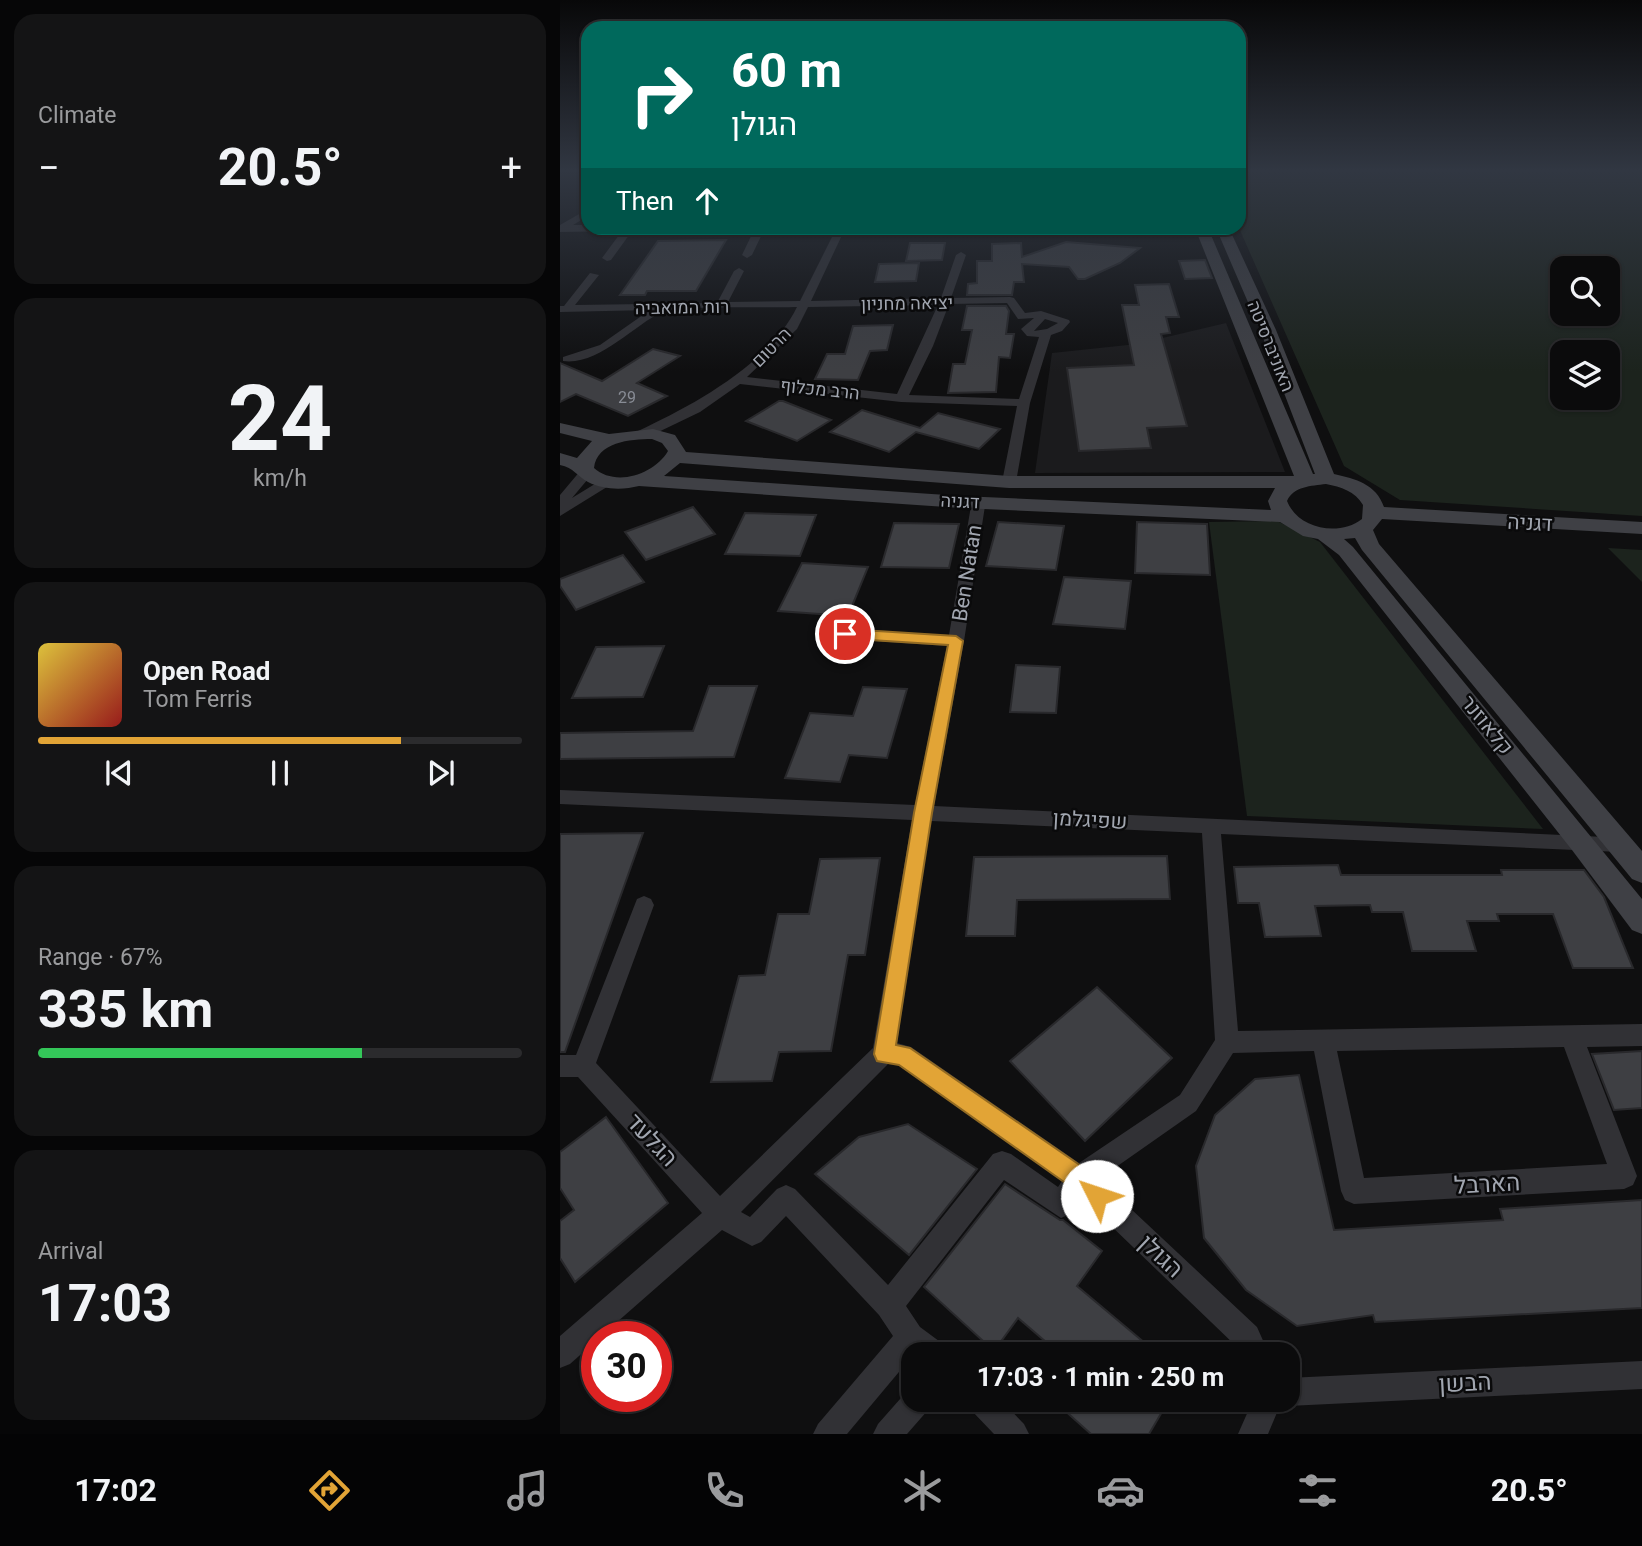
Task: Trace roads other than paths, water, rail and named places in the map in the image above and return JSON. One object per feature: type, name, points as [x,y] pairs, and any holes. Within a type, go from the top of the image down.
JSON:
[{"type":"street","points":[[607,258],[622,238]]},
{"type":"street","points":[[747,255],[755,238]]},
{"type":"street","name":"הרטום","points":[[643,434],[696,409],[738,380],[793,327],[836,238]]},
{"type":"street","name":"האוניברסיטה","points":[[1205,238],[1300,481]]},
{"type":"street","name":"האוניברסיטה","points":[[1226,238],[1268,330],[1326,478]]},
{"type":"street","points":[[901,398],[925,354],[961,255]]},
{"type":"street","points":[[721,306],[739,271]]},
{"type":"street","points":[[564,309],[594,275]]},
{"type":"street","name":"יציאה מחניון","points":[[803,305],[1010,300],[1022,317],[1041,314]]},
{"type":"street","name":"רות המואביה","points":[[564,309],[803,305]]},
{"type":"street","points":[[567,359],[604,347],[663,307]]},
{"type":"street","points":[[1041,314],[1065,322],[1060,328],[1046,334],[1031,334],[1027,329],[1039,322],[1041,314]]},
{"type":"street","points":[[1009,482],[1024,403],[1046,334]]},
{"type":"street","name":"הרב מכלוף","points":[[738,380],[901,398],[1024,403]]},
{"type":"street","name":"הרטום","points":[[675,450],[678,430],[696,409]]},
{"type":"street","points":[[560,428],[610,440]]},
{"type":"street","points":[[560,504],[585,469],[589,454],[610,440],[643,434]]},
{"type":"street","name":"דגניה","points":[[643,434],[662,436],[675,450],[1009,482],[1300,481]]},
{"type":"street","points":[[560,459],[585,469],[591,477],[608,482],[637,480],[667,467],[675,450]]},
{"type":"street","points":[[1326,478],[1356,486],[1367,494],[1375,503],[1369,521],[1344,534],[1326,535],[1309,531],[1283,516],[1277,506],[1278,497],[1284,488],[1300,481],[1326,478]]},
{"type":"street","name":"דגניה","points":[[637,480],[961,502],[1283,516]]},
{"type":"street","points":[[560,512],[608,482]]},
{"type":"street","name":"Ben Natan","points":[[923,813],[956,641],[978,506]]},
{"type":"street","name":"דגניה","points":[[1369,521],[1642,528]]},
{"type":"street","name":"קלאוזנר","points":[[1369,521],[1369,546],[1642,871]]},
{"type":"street","name":"קלאוזנר","points":[[1326,535],[1346,551],[1582,842],[1642,921]]},
{"type":"street","name":"Ben Natan","points":[[845,634],[956,641]]},
{"type":"street","name":"שפיגלמן","points":[[560,797],[1620,844]]},
{"type":"street","points":[[560,1353],[720,1214],[884,1054],[923,813]]},
{"type":"street","points":[[918,1342],[889,1306],[1002,1163],[1061,1205],[1079,1178],[1188,1103],[1227,1042],[1213,883],[1211,826]]},
{"type":"street","name":"הגלעד","points":[[644,905],[572,1066],[720,1214],[752,1233],[786,1198],[889,1306]]},
{"type":"street","points":[[1227,1042],[1642,1035]]},
{"type":"street","name":"הארבל","points":[[1323,1040],[1354,1191],[1624,1177],[1572,1037]]},
{"type":"street","name":"הגולן","points":[[884,1054],[903,1055],[1079,1178],[1249,1342]]},
{"type":"street","points":[[828,1434],[911,1336]]},
{"type":"street","name":"הבשן","points":[[1300,1391],[1642,1375]]},
{"type":"street","points":[[888,1434],[907,1412]]},
{"type":"street","points":[[993,1412],[1014,1434]]},
{"type":"street","points":[[1253,1434],[1263,1412]]}]
